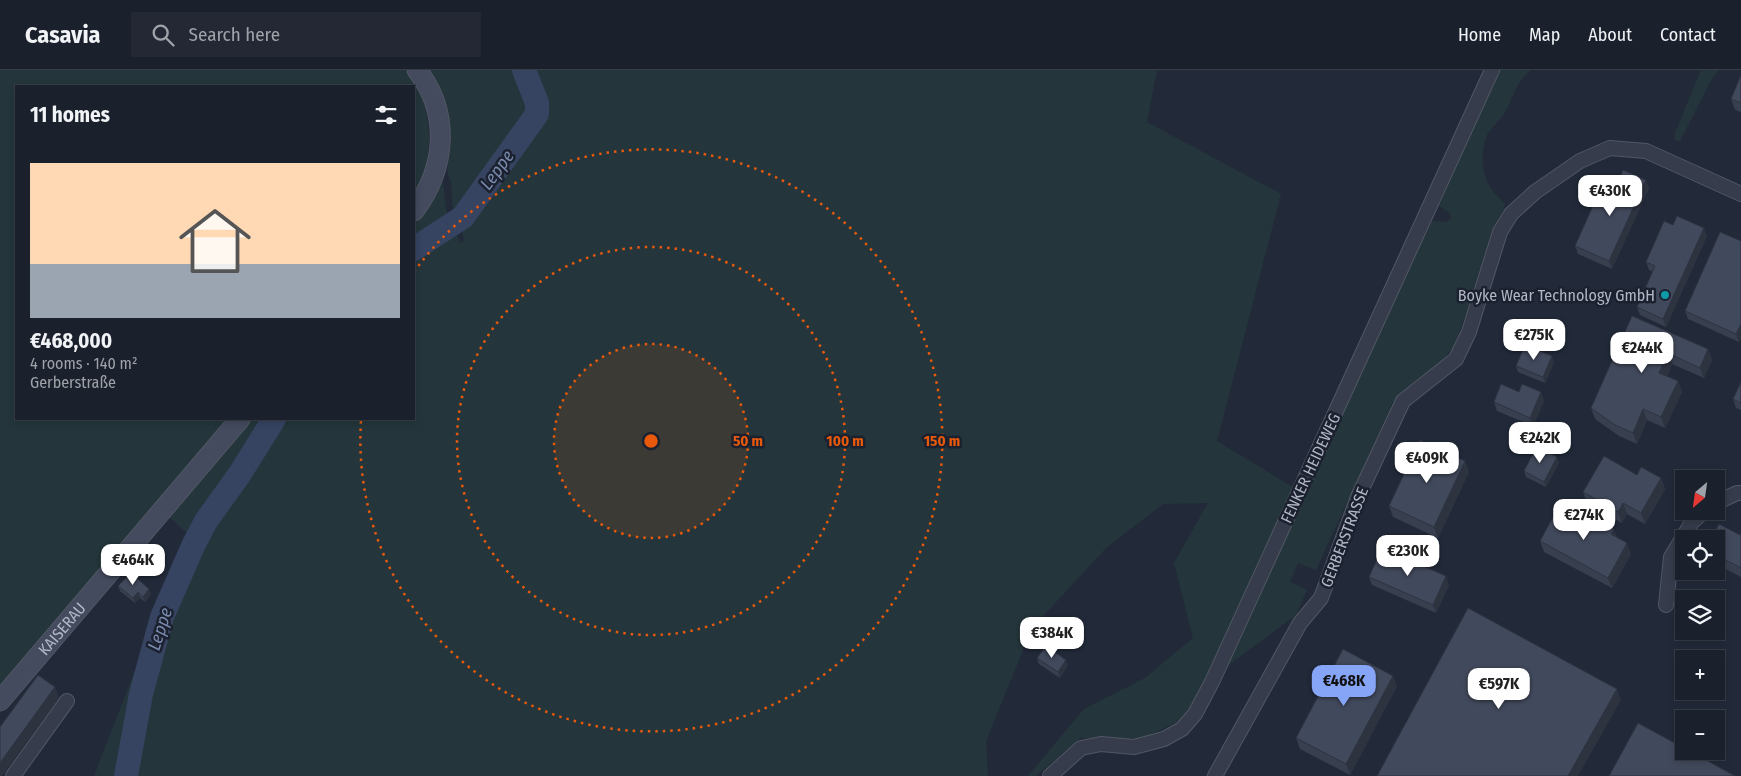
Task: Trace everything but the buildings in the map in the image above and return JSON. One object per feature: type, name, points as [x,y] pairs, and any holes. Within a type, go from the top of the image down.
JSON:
[{"type":"main road","points":[[415,209],[433,179],[440,149],[440,118],[431,94],[417,70]]},
{"type":"main road","name":"KAISERAU","points":[[0,701],[239,420]]},
{"type":"street","name":"FENKER HEIDEWEG","points":[[1050,776],[1081,748],[1101,744],[1134,747],[1164,739],[1182,729],[1194,714],[1212,682],[1492,70]]},
{"type":"street","name":"GERBERSTRASSE","points":[[1215,776],[1300,623],[1320,598],[1358,497],[1403,401],[1456,359],[1469,332],[1500,232],[1511,214],[1535,192],[1580,161],[1610,148],[1646,151],[1741,194]]},
{"type":"street","points":[[1725,499],[1741,493]]},
{"type":"street","points":[[1666,605],[1671,557],[1694,520]]},
{"type":"street","points":[[13,776],[67,700]]},
{"type":"shaded area","points":[[0,70],[406,70],[415,85],[15,85],[15,420],[229,420],[155,504],[0,688]]},
{"type":"shaded area","points":[[428,70],[1157,70],[1147,122],[1281,194],[1217,441],[1294,488],[1208,680],[1183,719],[1144,738],[1080,738],[1036,776],[1028,776],[1084,709],[1145,678],[1193,638],[1174,563],[1208,503],[1163,504],[1107,547],[1032,628],[986,741],[988,776],[94,776],[188,534],[168,516],[248,420],[415,420],[415,223],[443,181],[446,210],[460,243],[464,241],[460,221],[453,210],[451,183],[447,170],[451,144],[447,109],[437,83]]},
{"type":"shaded area","points":[[1500,70],[1531,70],[1522,79],[1505,112],[1486,137],[1482,156],[1484,174],[1492,190],[1505,203],[1493,228],[1454,346],[1445,357],[1402,392],[1392,404],[1316,570],[1298,563],[1290,582],[1307,590],[1296,615],[1226,667],[1377,335],[1432,221],[1447,222],[1451,218],[1450,213],[1439,206],[1467,139]]},
{"type":"shaded area","points":[[1701,70],[1718,70],[1680,141],[1675,140],[1675,133]]},
{"type":"shaded area","points":[[415,85],[425,109],[429,134],[427,160],[420,184],[415,193]]},
{"type":"waterway","name":"Leppe","points":[[415,248],[463,217],[537,114],[537,103],[524,70]]},
{"type":"waterway","name":"Leppe","points":[[126,776],[141,694],[162,617],[206,521],[239,475],[273,420]]},
{"type":"place","name":"Boyke Wear Technology GmbH","points":[[1665,295]]}]
